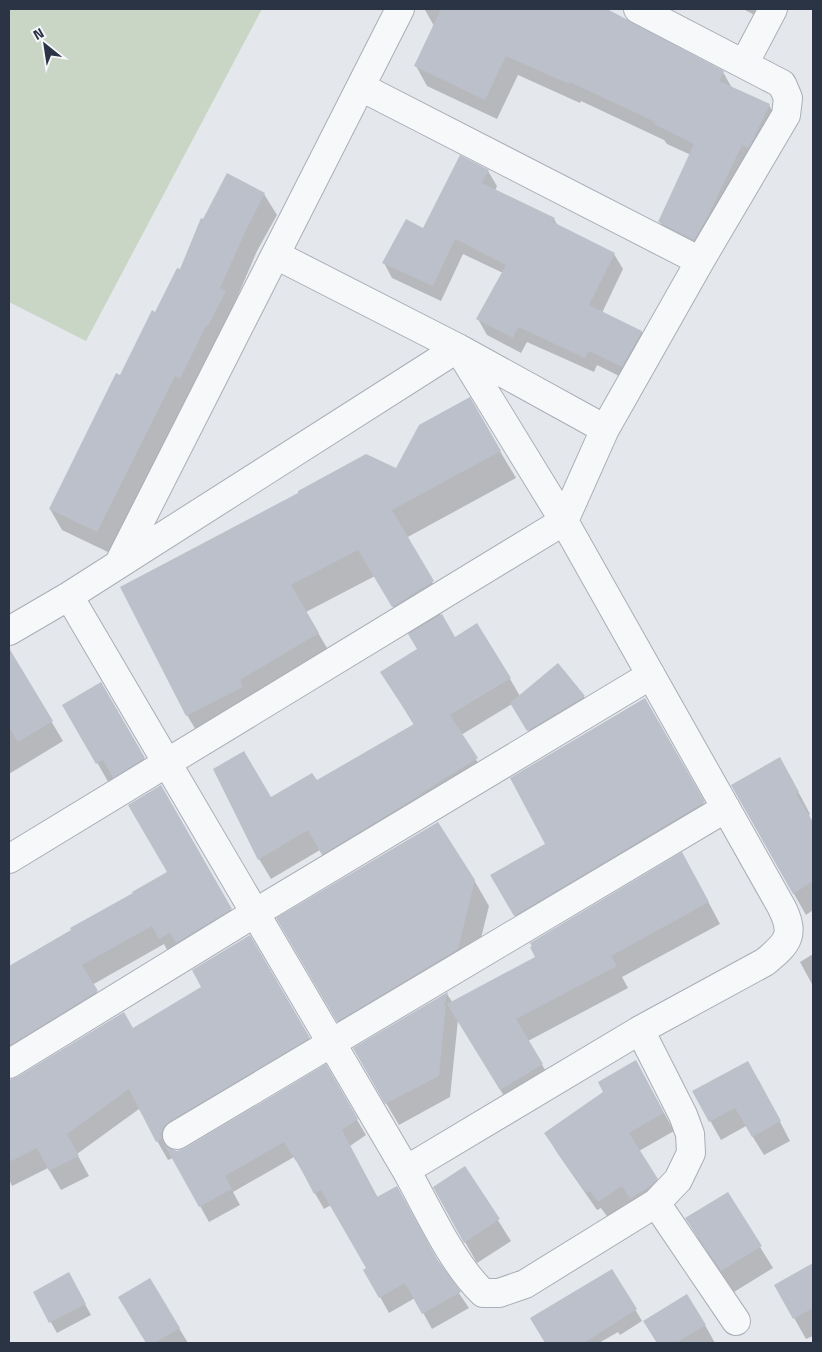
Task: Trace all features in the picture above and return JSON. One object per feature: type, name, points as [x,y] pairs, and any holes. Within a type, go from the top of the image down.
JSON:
[{"type":"street","points":[[119,563],[400,9]]},
{"type":"street","points":[[9,859],[564,522],[605,430],[700,261],[786,116],[788,98],[782,84],[638,9]]},
{"type":"street","points":[[744,64],[773,9]]},
{"type":"street","points":[[361,87],[700,261]]},
{"type":"street","points":[[276,255],[458,348],[605,430]]},
{"type":"street","points":[[406,1170],[640,1030],[765,962],[783,947],[790,932],[784,912],[651,675],[564,522],[458,348]]},
{"type":"street","points":[[9,631],[69,596],[458,348]]},
{"type":"street","points":[[69,596],[332,1043],[457,1261],[470,1280],[483,1293],[499,1293],[525,1284],[656,1202],[678,1180],[691,1153],[690,1134],[683,1115],[640,1030]]},
{"type":"street","points":[[9,1064],[255,913],[651,675]]},
{"type":"street","points":[[177,1135],[726,808]]},
{"type":"street","points":[[656,1202],[736,1322]]},
{"type":"green space","points":[[9,9],[262,9],[86,341],[9,302]]},
{"type":"building","points":[[441,9],[607,9],[724,71],[719,81],[770,104],[749,148],[742,145],[707,218],[694,240],[658,222],[694,144],[654,124],[655,122],[570,82],[569,84],[506,56],[485,100],[414,66]]},
{"type":"building","points":[[460,155],[489,170],[482,183],[555,218],[553,222],[615,253],[589,305],[642,331],[622,367],[589,351],[585,358],[518,327],[513,338],[476,319],[506,265],[455,239],[433,286],[382,263],[406,219],[423,228]]},
{"type":"building","points":[[227,173],[265,193],[220,288],[226,291],[208,326],[206,326],[180,379],[175,376],[97,532],[49,509],[116,373],[120,375],[152,310],[155,312],[177,268],[180,269],[201,218],[203,219]]},
{"type":"building","points":[[470,397],[501,451],[392,510],[434,581],[392,607],[358,550],[291,585],[319,633],[240,680],[243,687],[186,716],[120,587],[298,493],[298,491],[366,454],[396,468],[419,425]]},
{"type":"building","points":[[442,614],[455,637],[477,623],[511,678],[450,715],[478,758],[322,855],[308,830],[258,860],[213,769],[244,751],[271,797],[312,773],[317,780],[414,724],[380,672],[417,649],[408,634]]},
{"type":"building","points":[[9,648],[53,721],[18,742],[9,727]]},
{"type":"building","points":[[558,663],[585,696],[527,731],[510,703]]},
{"type":"building","points":[[101,682],[145,758],[113,778],[103,760],[96,764],[62,705]]},
{"type":"building","points":[[645,698],[705,802],[514,916],[490,875],[545,844],[510,778]]},
{"type":"building","points":[[780,757],[799,792],[796,794],[813,822],[813,881],[793,894],[731,785]]},
{"type":"building","points":[[161,785],[232,909],[176,943],[170,933],[159,939],[152,926],[82,965],[98,991],[9,1046],[9,966],[167,872],[128,805]]},
{"type":"building","points":[[438,822],[475,880],[458,949],[337,1022],[276,918]]},
{"type":"building","points":[[682,852],[709,902],[611,956],[617,966],[516,1019],[543,1064],[500,1090],[447,1004],[535,957],[530,943]]},
{"type":"building","points":[[250,935],[310,1038],[169,1122],[163,1128],[161,1135],[163,1142],[162,1139],[156,1142],[129,1089],[67,1134],[79,1156],[49,1171],[37,1148],[9,1162],[9,1080],[124,1012],[133,1028],[201,987],[192,970]]},
{"type":"building","points":[[448,992],[444,1006],[446,1005],[439,1076],[385,1104],[353,1048]]},
{"type":"building","points":[[636,1060],[664,1113],[629,1133],[658,1179],[630,1199],[622,1186],[598,1202],[590,1191],[586,1193],[544,1133],[603,1092],[598,1082]]},
{"type":"building","points":[[748,1061],[781,1121],[752,1137],[735,1108],[709,1122],[692,1091]]},
{"type":"building","points":[[326,1064],[358,1119],[342,1130],[377,1197],[397,1186],[437,1259],[461,1292],[422,1314],[405,1283],[379,1298],[363,1270],[366,1268],[321,1190],[314,1194],[297,1161],[284,1142],[225,1176],[232,1189],[199,1207],[164,1144],[177,1151],[185,1148]]},
{"type":"building","points":[[465,1166],[500,1219],[464,1243],[433,1187]]},
{"type":"building","points":[[728,1192],[762,1246],[721,1271],[685,1218]]},
{"type":"building","points":[[813,1263],[813,1308],[793,1319],[774,1285]]},
{"type":"building","points":[[612,1269],[637,1309],[584,1343],[545,1343],[530,1318]]},
{"type":"building","points":[[69,1272],[86,1304],[49,1323],[33,1292]]},
{"type":"building","points":[[150,1278],[180,1328],[154,1343],[146,1343],[118,1297]]},
{"type":"building","points":[[687,1294],[706,1325],[676,1343],[657,1343],[643,1321]]}]
